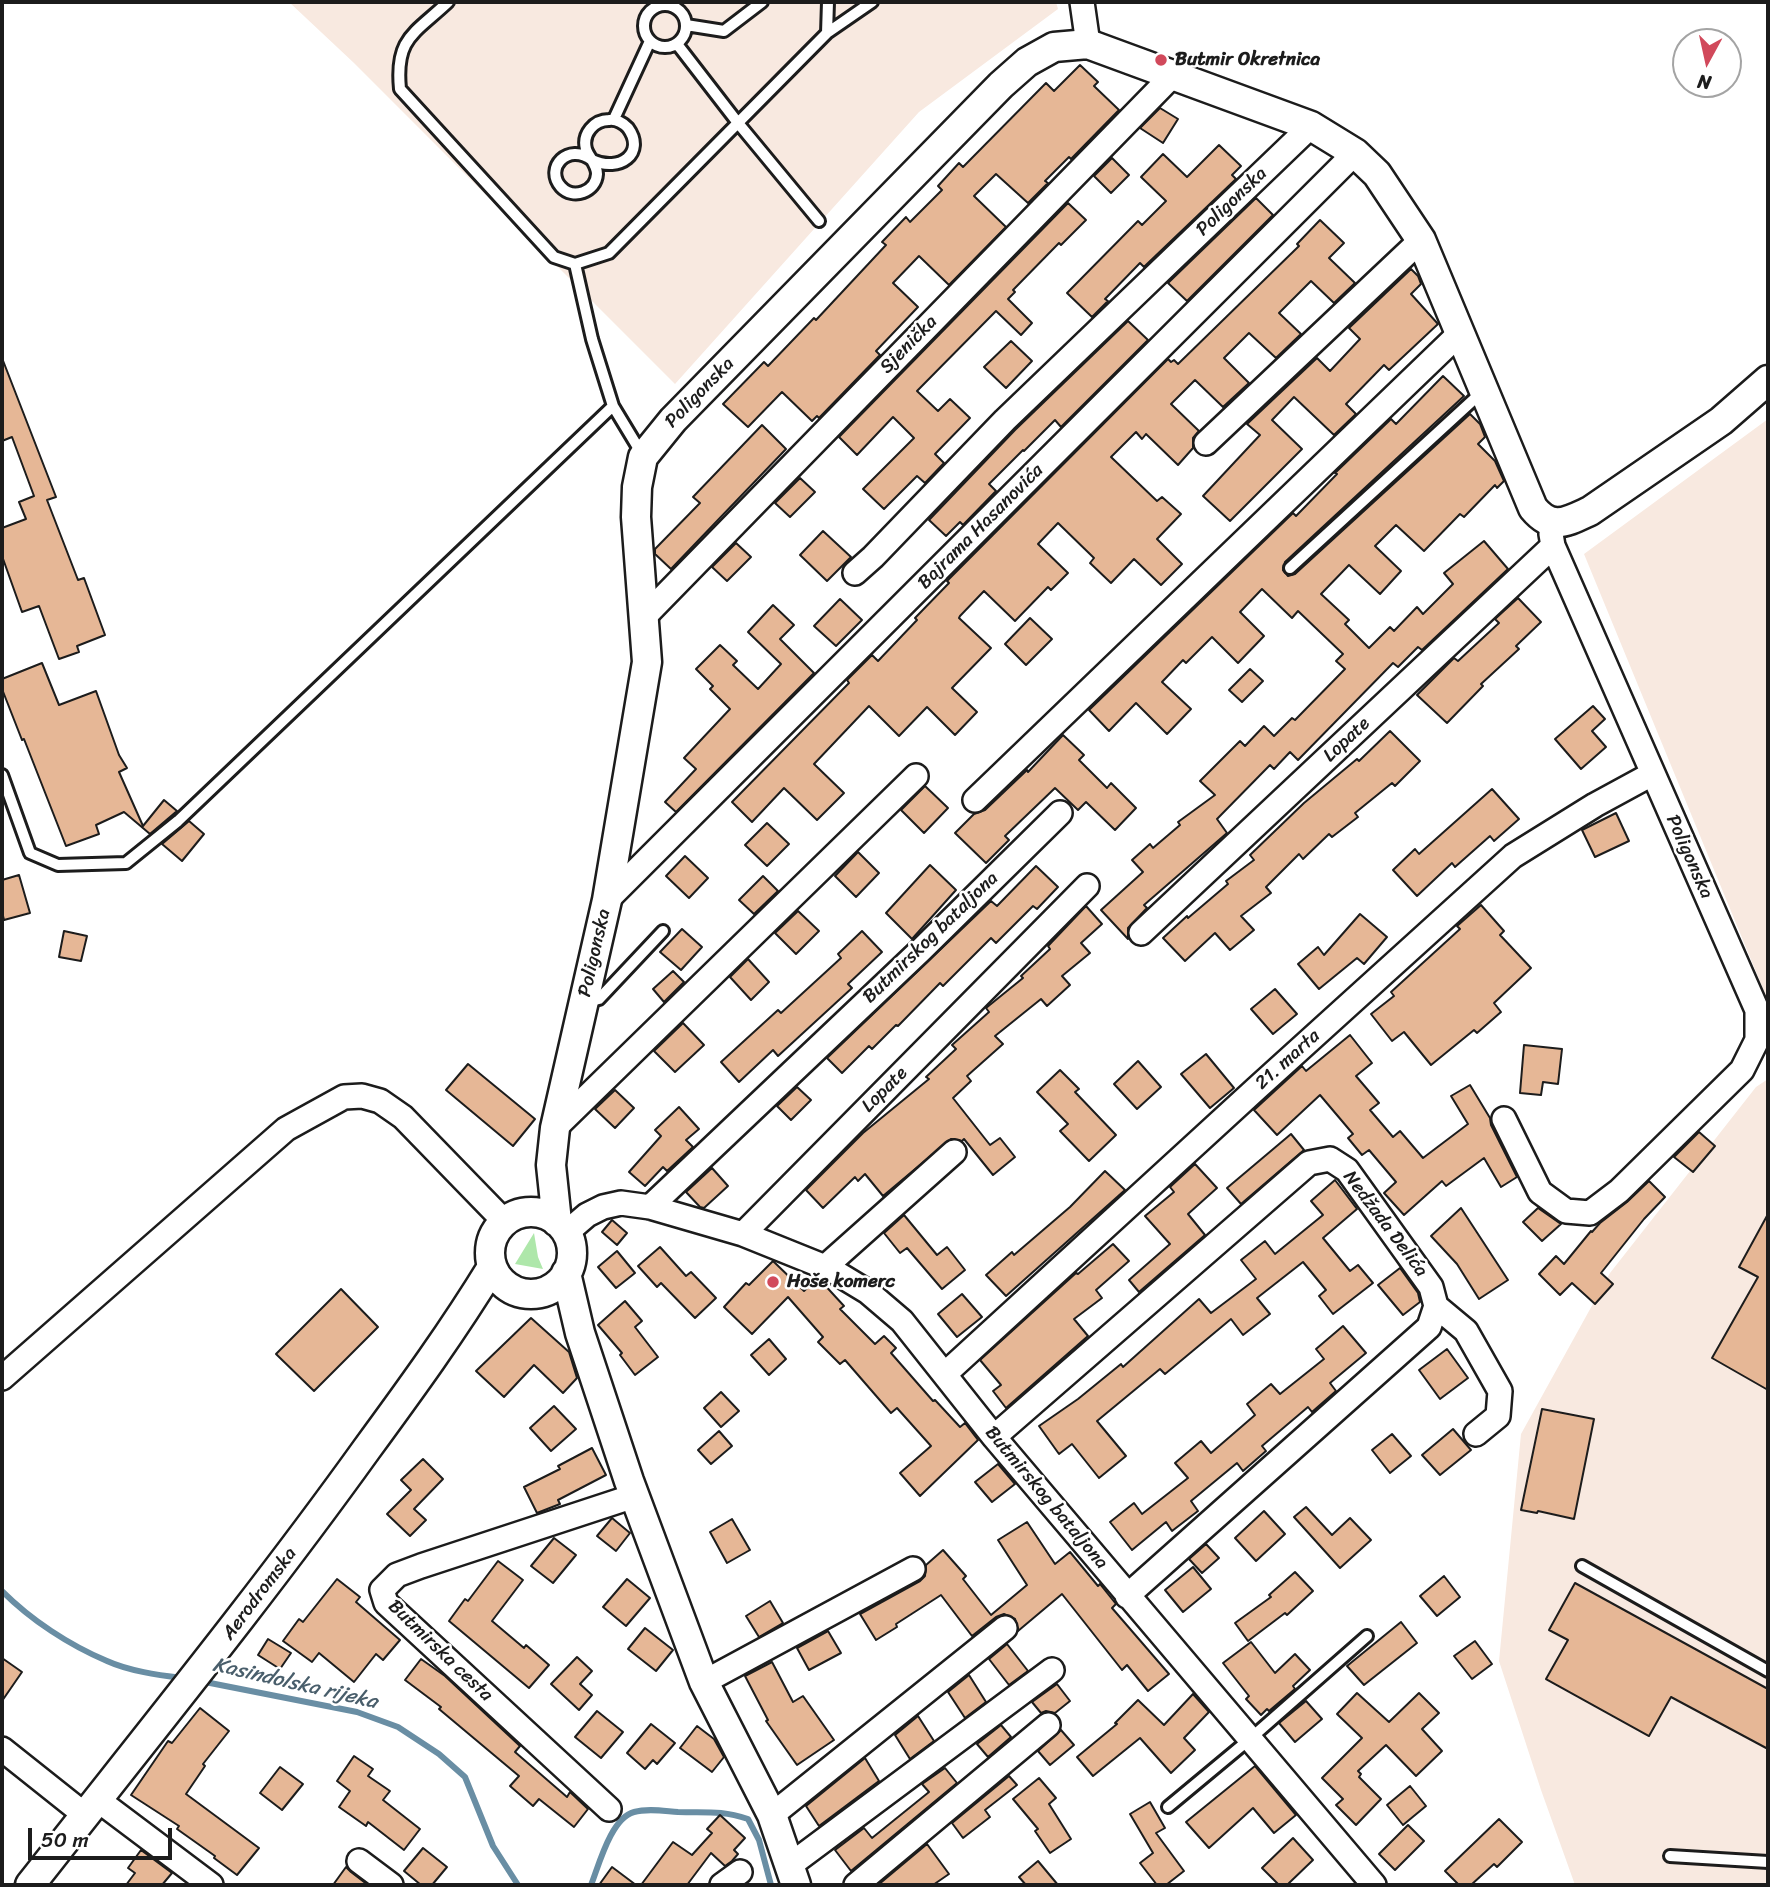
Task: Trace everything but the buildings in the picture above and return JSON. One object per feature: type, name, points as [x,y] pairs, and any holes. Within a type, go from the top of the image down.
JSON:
[{"type":"street","points":[[1082,2],[1088,44]]},
{"type":"street","name":"Poligonska","points":[[562,1228],[551,1164],[555,1128],[607,900],[647,662],[636,517],[637,487],[643,457],[673,420],[1001,85],[1027,62],[1054,47],[1088,44],[1311,126],[1355,153],[1377,174],[1421,240],[1533,508],[1553,534],[1652,774],[1757,1010],[1757,1040],[1742,1070],[1619,1191],[1590,1213],[1566,1211],[1540,1192],[1504,1119]]},
{"type":"street","name":"Sjenička","points":[[645,616],[1173,75]]},
{"type":"street","name":"Poligonska","points":[[855,573],[1005,420],[1311,126]]},
{"type":"street","name":"Bajrama Hasanovića","points":[[607,900],[1355,153]]},
{"type":"street","points":[[1206,443],[1421,240]]},
{"type":"street","points":[[975,800],[1459,334]]},
{"type":"street","points":[[1553,534],[1721,421],[1768,380]]},
{"type":"street","name":"Lopate","points":[[1141,933],[1553,534]]},
{"type":"street","name":"21. marta","points":[[945,1374],[1513,856],[1574,817],[1652,774]]},
{"type":"street","points":[[555,1128],[916,776]]},
{"type":"street","name":"Butmirskog bataljona","points":[[650,1207],[921,950],[1059,813]]},
{"type":"street","name":"Lopate","points":[[743,1234],[1087,886]]},
{"type":"street","points":[[2,1378],[286,1129],[344,1097],[362,1096],[380,1101],[403,1117],[505,1222]]},
{"type":"street","points":[[825,1268],[954,1152]]},
{"type":"street","name":"Nedžada Delića","points":[[994,1437],[1309,1163],[1331,1159],[1347,1170],[1431,1287],[1436,1306]]},
{"type":"street","name":"Poligonska","points":[[531,1212],[551,1164]]},
{"type":"street","name":"Butmirskog bataljona","points":[[562,1228],[603,1207],[621,1203],[650,1207],[743,1234],[825,1268],[868,1292],[902,1321],[994,1437],[1374,1885]]},
{"type":"street","points":[[524,1292],[557,1284],[566,1273],[571,1260],[571,1246],[562,1228],[545,1215],[531,1212],[517,1214],[495,1233],[490,1246],[492,1267],[503,1283],[524,1292],[580,1333]]},
{"type":"street","name":"Aerodromska","points":[[30,1885],[300,1542],[455,1328],[492,1267]]},
{"type":"street","points":[[566,1273],[580,1333],[634,1496],[704,1682],[772,1815],[793,1876],[1052,1670]]},
{"type":"street","name":"Aerodromska","points":[[455,1328],[524,1292]]},
{"type":"street","points":[[1128,1596],[1429,1327],[1436,1306],[1466,1331],[1500,1391],[1498,1416],[1476,1434]]},
{"type":"street","name":"Butmirska cesta","points":[[608,1809],[386,1603],[382,1590],[397,1575],[421,1566],[634,1496]]},
{"type":"street","points":[[704,1682],[913,1569]]},
{"type":"street","points":[[772,1815],[1005,1628]]},
{"type":"street","points":[[856,1885],[1048,1725]]},
{"type":"street","points":[[2,1749],[211,1885]]},
{"type":"street","points":[[359,1861],[391,1885]]},
{"type":"lane","points":[[448,2],[404,43],[398,66],[400,89],[554,257],[575,264],[609,253],[827,33],[872,2]]},
{"type":"lane","points":[[686,24],[724,31],[762,2]]},
{"type":"lane","points":[[827,33],[828,2]]},
{"type":"lane","points":[[659,3],[683,6],[686,24],[684,35],[677,44],[658,46],[650,41],[645,35],[644,20],[653,8],[659,3]]},
{"type":"lane","points":[[614,119],[650,41]]},
{"type":"lane","points":[[677,44],[819,221]]},
{"type":"lane","points":[[614,119],[625,125],[632,135],[633,148],[627,158],[617,165],[604,166],[592,160],[586,149],[586,137],[592,126],[602,120],[614,119]]},
{"type":"lane","points":[[575,264],[592,339],[612,406],[643,457]]},
{"type":"lane","points":[[1290,568],[1483,391]]},
{"type":"lane","points":[[2,775],[30,853],[58,865],[126,863],[178,821],[612,406]]},
{"type":"lane","points":[[584,1003],[598,999],[663,931]]},
{"type":"lane","points":[[1582,1566],[1768,1671]]},
{"type":"lane","points":[[1168,1807],[1367,1636]]},
{"type":"lane","points":[[1670,1856],[1768,1862]]},
{"type":"shaded area","points":[[289,2],[1056,2],[1058,9],[919,112],[675,384],[354,63]]},
{"type":"shaded area","points":[[1768,419],[1768,1001],[1584,554]]},
{"type":"shaded area","points":[[1768,1079],[1768,1885],[1575,1885],[1499,1661],[1521,1434],[1610,1273],[1756,1087]]},
{"type":"green space","points":[[534,1233],[538,1257],[543,1269],[515,1264]]},
{"type":"waterway","name":"Kasindolska rijeka","points":[[2,1591],[38,1622],[93,1655],[134,1670],[182,1678]]},
{"type":"waterway","name":"Kasindolska rijeka","points":[[200,1681],[357,1712],[398,1727],[439,1754],[465,1777],[493,1846],[518,1885]]},
{"type":"waterway","name":"Kasindolska rijeka","points":[[591,1885],[607,1843],[619,1823],[634,1812],[650,1810],[721,1813],[748,1819],[759,1840],[771,1885]]},
{"type":"place","name":"Butmir Okretnica","points":[[1161,60]]},
{"type":"place","name":"Hoše komerc","points":[[773,1282]]}]
